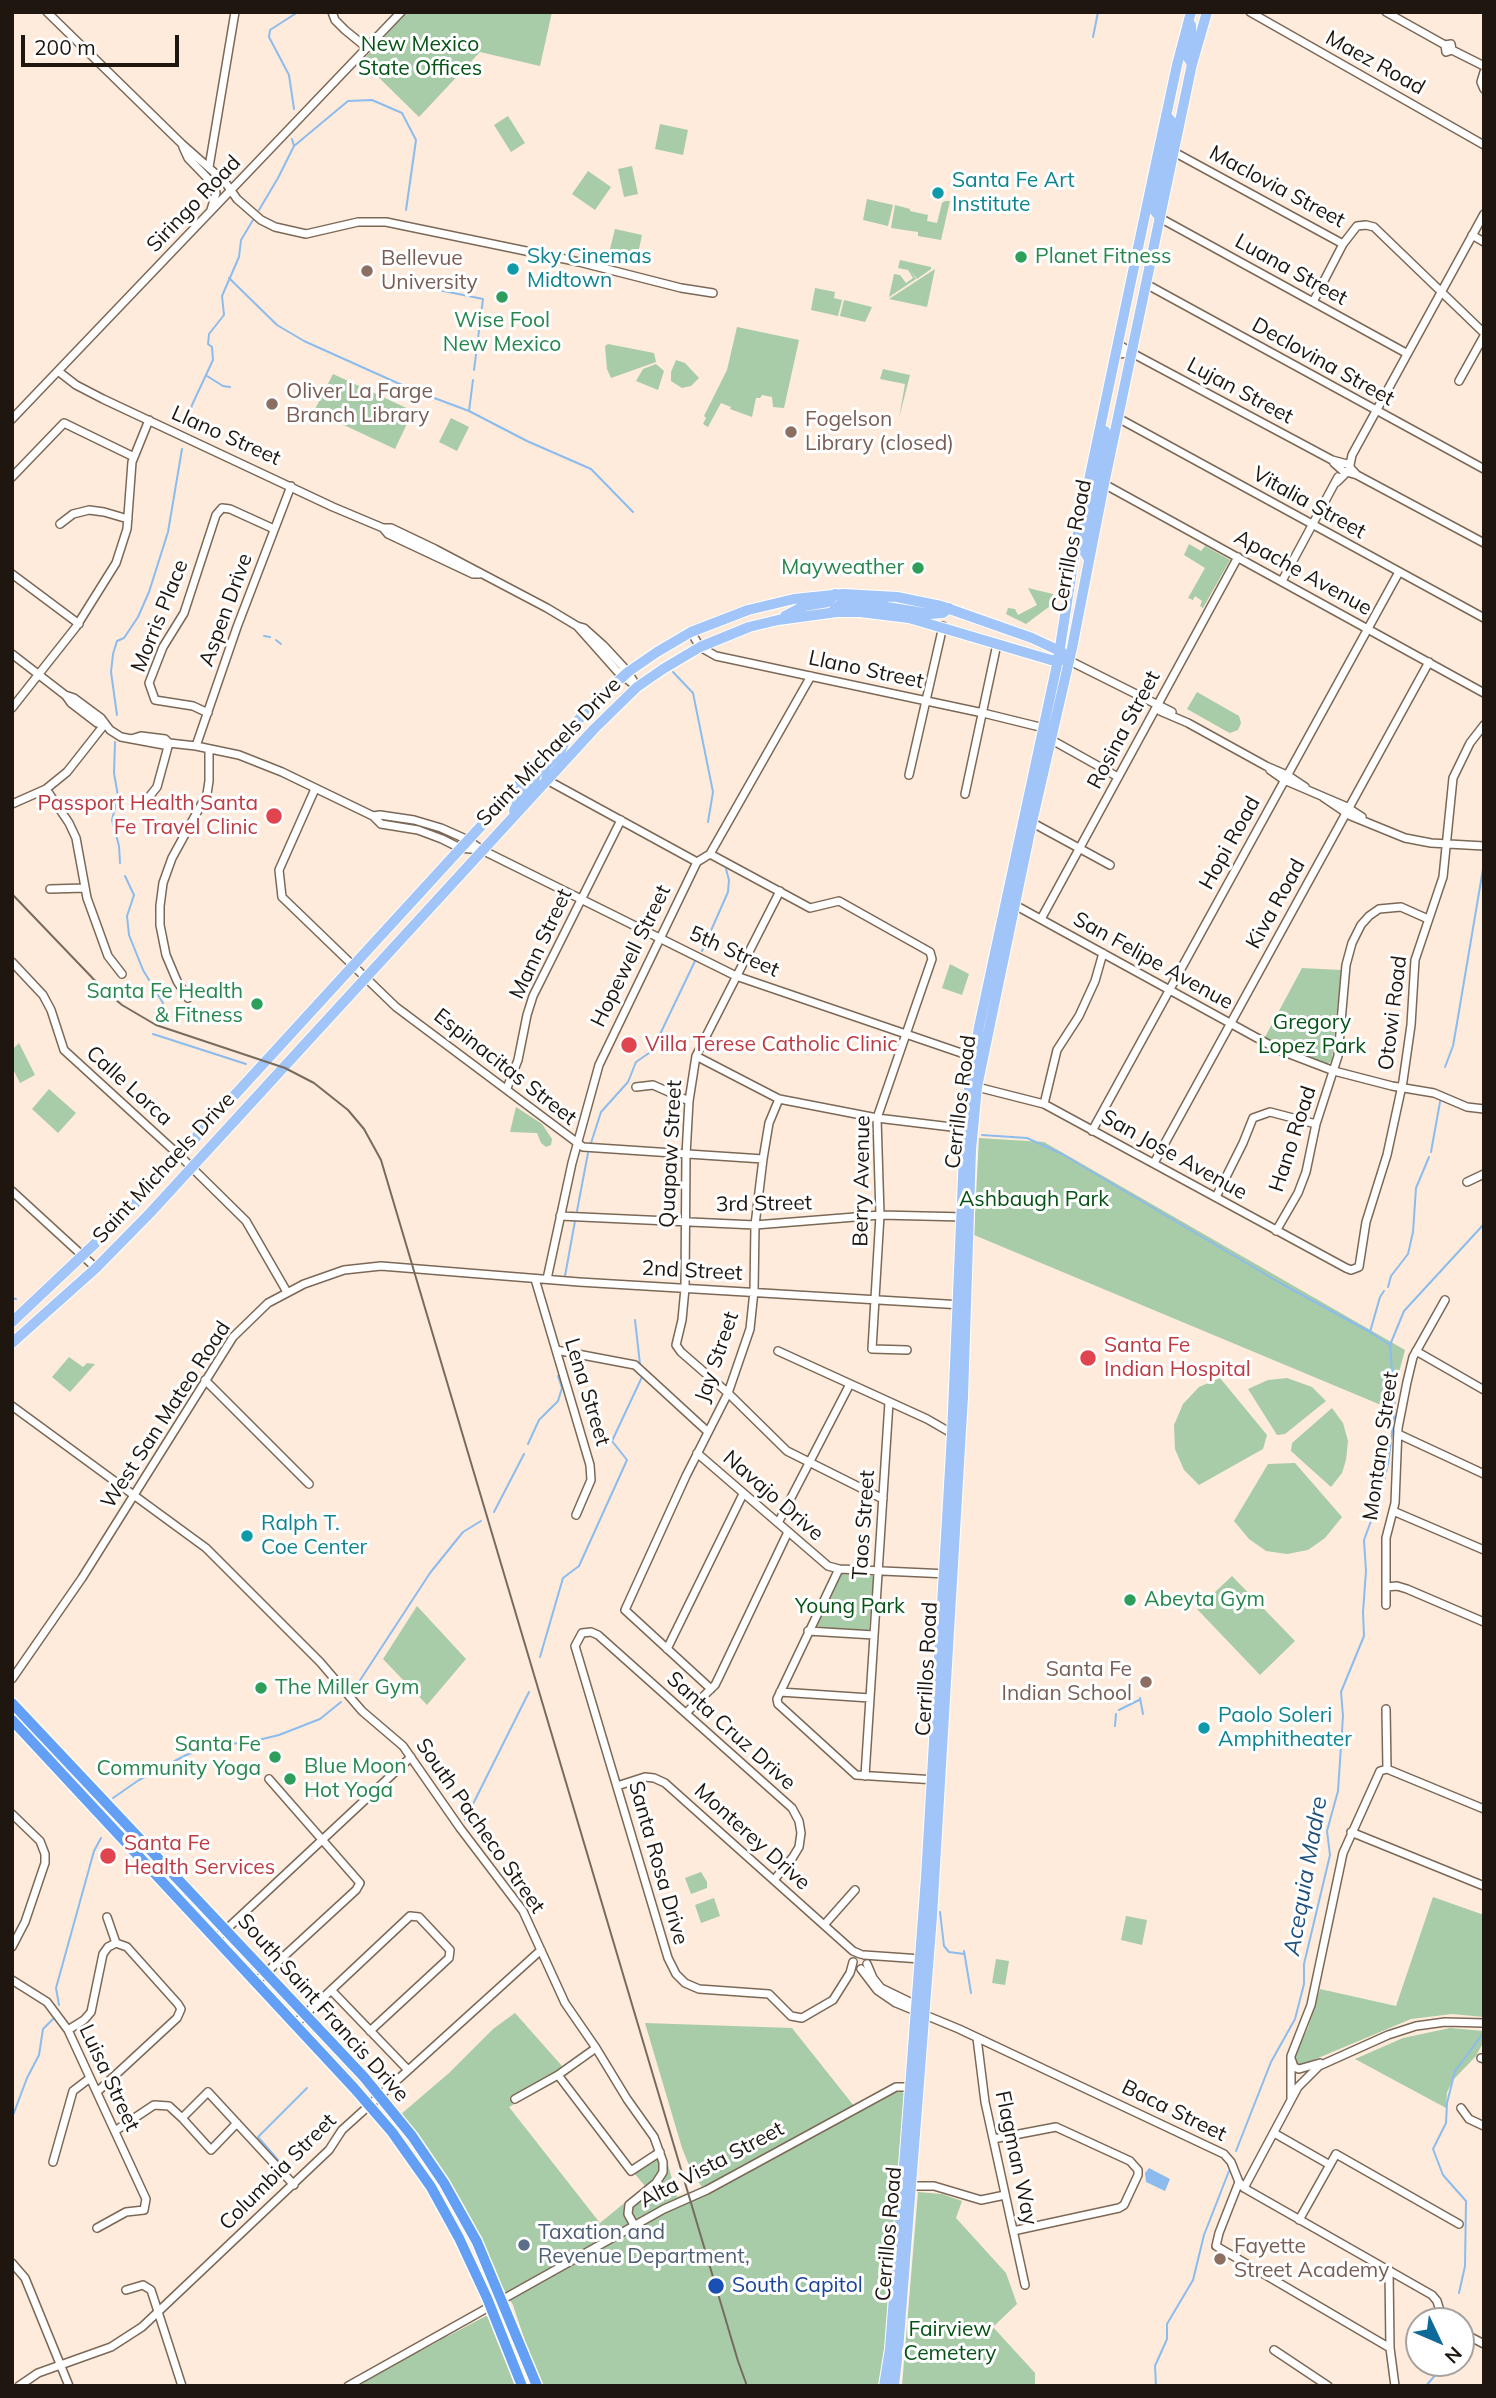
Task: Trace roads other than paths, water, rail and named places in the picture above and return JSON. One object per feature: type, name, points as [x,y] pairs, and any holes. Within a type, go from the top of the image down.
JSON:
[{"type":"highway","name":"South Saint Francis Drive","points":[[12,1703],[267,1972],[380,2095],[415,2140],[444,2183],[477,2242],[537,2386]]},
{"type":"highway","name":"South Saint Francis Drive","points":[[12,1720],[370,2105],[398,2140],[431,2188],[464,2248],[522,2386]]},
{"type":"main road","name":"Cerrillos Road","points":[[1028,820],[1070,661],[1091,547],[1192,65],[1207,12]]},
{"type":"main road","name":"Cerrillos Road","points":[[894,2386],[912,2186],[920,2011],[957,1435],[968,1129],[973,1086],[1028,820],[1087,493],[1189,14]]},
{"type":"main road","points":[[1189,14],[1191,36],[1187,56],[1192,65]]},
{"type":"main road","points":[[1166,116],[1172,122],[1165,157],[1166,189]]},
{"type":"main road","points":[[1160,218],[1154,210],[1160,179],[1161,141]]},
{"type":"main road","points":[[1104,484],[1098,475],[1105,439],[1105,410]]},
{"type":"main road","points":[[1090,479],[1096,488],[1092,507],[1091,547]]},
{"type":"main road","points":[[1087,493],[1087,524],[1083,550],[1089,559]]},
{"type":"main road","points":[[860,612],[887,607],[938,614],[945,612],[947,608],[988,618],[1051,639],[1058,630],[1070,578]]},
{"type":"main road","points":[[775,620],[804,606],[828,602],[835,594]]},
{"type":"main road","name":"Saint Michaels Drive","points":[[12,1322],[84,1256],[180,1156],[574,724],[626,674],[657,652],[691,632],[748,610],[835,594],[897,597],[947,608],[996,625],[1070,661]]},
{"type":"main road","points":[[775,620],[778,611],[814,596]]},
{"type":"main road","points":[[831,612],[840,604],[873,603],[897,597]]},
{"type":"main road","name":"Saint Michaels Drive","points":[[12,1343],[96,1268],[193,1168],[601,721],[637,687],[680,658],[732,633],[775,620],[831,612],[860,612],[909,618],[998,644],[1059,655]]},
{"type":"main road","points":[[943,626],[948,619],[957,617],[983,625],[996,625]]},
{"type":"main road","points":[[547,780],[545,767],[561,750],[574,724]]},
{"type":"main road","points":[[511,818],[518,801],[534,783],[534,768]]},
{"type":"main road","name":"Cerrillos Road","points":[[884,2386],[890,2349],[911,2087],[920,2011],[921,1959],[936,1780]]},
{"type":"street","points":[[47,12],[181,144],[225,182],[261,220],[275,228],[291,232],[319,232],[371,220],[579,261],[681,288],[713,293]]},
{"type":"street","points":[[209,167],[235,12]]},
{"type":"street","points":[[332,12],[340,25],[367,48]]},
{"type":"street","name":"Siringo Road","points":[[12,419],[401,12]]},
{"type":"street","name":"Maez Road","points":[[1250,12],[1484,145]]},
{"type":"street","points":[[1386,12],[1484,66]]},
{"type":"street","points":[[1484,72],[1480,82],[1484,89]]},
{"type":"street","points":[[181,144],[188,158],[214,185],[216,193],[209,214]]},
{"type":"street","name":"Maclovia Street","points":[[1174,152],[1343,244],[1357,226],[1374,227],[1484,335]]},
{"type":"street","points":[[1282,581],[1484,214]]},
{"type":"street","name":"Luana Street","points":[[1160,218],[1406,353]]},
{"type":"street","points":[[1472,236],[1484,242]]},
{"type":"street","points":[[1313,302],[1343,244]]},
{"type":"street","name":"Declovina Street","points":[[1146,284],[1484,469]]},
{"type":"street","points":[[1459,381],[1484,335]]},
{"type":"street","points":[[1117,349],[1132,352]]},
{"type":"street","name":"Lujan Street","points":[[1132,352],[1484,543]]},
{"type":"street","name":"Llano Street","points":[[58,371],[88,391],[383,528],[388,534],[474,568],[479,574],[577,626],[637,687]]},
{"type":"street","name":"Vitalia Street","points":[[1118,418],[1484,618]]},
{"type":"street","points":[[12,708],[79,624],[116,563],[128,519],[129,480],[134,457],[149,420]]},
{"type":"street","points":[[12,477],[64,423],[134,457]]},
{"type":"street","name":"Apache Avenue","points":[[1104,484],[1484,693]]},
{"type":"street","name":"Aspen Drive","points":[[196,746],[291,486]]},
{"type":"street","name":"Morris Place","points":[[208,713],[193,706],[155,700],[149,683],[163,647],[184,613],[216,515],[222,508],[230,509],[274,529]]},
{"type":"street","points":[[60,524],[72,514],[89,510],[128,519]]},
{"type":"street","name":"Rosina Street","points":[[1041,919],[1238,557]]},
{"type":"street","name":"Hopi Road","points":[[1092,1130],[1399,572]]},
{"type":"street","points":[[12,574],[79,624]]},
{"type":"street","points":[[909,775],[943,626]]},
{"type":"street","points":[[691,632],[700,647]]},
{"type":"street","points":[[965,794],[998,644]]},
{"type":"street","name":"Llano Street","points":[[700,647],[716,656],[1044,728]]},
{"type":"street","name":"5th Street","points":[[12,654],[97,723],[117,734],[164,745],[169,743],[196,746],[251,759],[373,816],[380,824],[418,830],[460,848],[482,850]]},
{"type":"street","points":[[1070,661],[1157,705],[1160,711],[1178,718],[1371,824],[1405,838],[1484,846]]},
{"type":"street","name":"Kiva Road","points":[[1154,1163],[1429,662]]},
{"type":"street","points":[[547,780],[697,862],[710,854],[811,677]]},
{"type":"street","points":[[12,804],[46,789],[71,767],[104,725]]},
{"type":"street","name":"Otowi Road","points":[[1356,1269],[1360,1262],[1368,1214],[1391,1143],[1411,1025],[1415,960],[1443,877],[1453,778],[1469,743],[1484,725]]},
{"type":"street","points":[[1050,739],[1118,777]]},
{"type":"street","points":[[145,802],[157,786],[169,743]]},
{"type":"street","points":[[188,998],[166,955],[161,936],[160,906],[163,883],[172,858],[207,794],[209,749]]},
{"type":"street","points":[[46,789],[76,838],[85,888],[108,956],[122,974]]},
{"type":"street","name":"Espinacitas Street","points":[[316,789],[279,870],[282,897],[396,1007],[583,1147],[763,1159]]},
{"type":"street","name":"5th Street","points":[[373,816],[427,822],[468,840],[482,850],[736,976],[978,1058]]},
{"type":"street","name":"Mann Street","points":[[507,1088],[520,1055],[525,1021],[533,996],[621,820]]},
{"type":"street","points":[[1028,820],[1110,865]]},
{"type":"street","points":[[710,854],[780,891]]},
{"type":"street","name":"Hopewell Street","points":[[547,1279],[577,1144],[598,1065],[697,862]]},
{"type":"street","points":[[50,889],[85,888]]},
{"type":"street","name":"Berry Avenue","points":[[780,891],[810,908],[839,901],[925,948],[932,959],[877,1118],[880,1215],[872,1349],[907,1350]]},
{"type":"street","name":"Quapaw Street","points":[[780,891],[696,1056],[689,1101],[684,1221],[685,1288],[678,1349],[787,1451],[883,1499]]},
{"type":"street","name":"San Felipe Avenue","points":[[1010,903],[1279,1050],[1334,1071],[1434,1093],[1467,1107],[1484,1109]]},
{"type":"street","name":"Hano Road","points":[[1276,1231],[1306,1172],[1316,1124],[1334,1071],[1341,1040],[1346,965],[1352,943],[1361,925],[1379,909],[1390,906],[1409,909],[1428,919]]},
{"type":"street","points":[[1044,1104],[1056,1050],[1079,1016],[1095,981],[1103,953]]},
{"type":"street","name":"Calle Lorca","points":[[14,967],[48,1003],[64,1050],[193,1168],[246,1221],[287,1292]]},
{"type":"street","points":[[696,1056],[779,1100],[877,1118],[968,1129]]},
{"type":"street","points":[[636,1087],[653,1085],[689,1101]]},
{"type":"street","name":"San Jose Avenue","points":[[973,1086],[1044,1104],[1276,1231],[1346,1268],[1356,1269]]},
{"type":"street","name":"Jay Street","points":[[667,1649],[625,1609],[727,1393],[750,1329],[754,1292],[755,1226],[763,1159],[769,1123],[779,1100]]},
{"type":"street","points":[[1216,1197],[1244,1143],[1253,1118],[1270,1112],[1316,1124]]},
{"type":"street","points":[[1467,1182],[1484,1174]]},
{"type":"street","points":[[12,1191],[96,1268]]},
{"type":"street","name":"3rd Street","points":[[560,1216],[755,1226],[880,1215],[965,1217]]},
{"type":"street","name":"West San Mateo Road","points":[[12,1679],[68,1600],[205,1380],[241,1328],[268,1303],[287,1292],[344,1269],[368,1266],[415,1269]]},
{"type":"street","name":"2nd Street","points":[[415,1269],[962,1305]]},
{"type":"street","name":"Lena Street","points":[[535,1279],[590,1465],[591,1480],[576,1515]]},
{"type":"street","name":"Montano Street","points":[[1386,1605],[1387,1533],[1396,1490],[1398,1434],[1410,1365],[1445,1300]]},
{"type":"street","points":[[556,1350],[635,1366],[708,1432]]},
{"type":"street","points":[[778,1351],[957,1435]]},
{"type":"street","points":[[1416,1351],[1484,1390]]},
{"type":"street","points":[[205,1380],[309,1484]]},
{"type":"street","points":[[778,1523],[850,1384]]},
{"type":"street","name":"Taos Street","points":[[865,1776],[889,1402]]},
{"type":"street","name":"South Pacheco Street","points":[[12,1406],[206,1548],[320,1662],[362,1711],[398,1740],[523,1911],[563,2001],[654,2137],[660,2151]]},
{"type":"street","points":[[1398,1434],[1484,1474]]},
{"type":"street","name":"Navajo Drive","points":[[697,1453],[828,1566],[839,1569]]},
{"type":"street","points":[[711,1689],[667,1649],[743,1494]]},
{"type":"street","points":[[1393,1511],[1484,1550]]},
{"type":"street","points":[[686,1713],[711,1689],[719,1677],[788,1532]]},
{"type":"street","points":[[936,1780],[856,1775],[778,1704],[777,1699],[839,1569],[947,1574]]},
{"type":"street","points":[[1386,1587],[1407,1589],[1484,1622]]},
{"type":"street","points":[[808,1631],[874,1635]]},
{"type":"street","name":"Santa Cruz Drive","points":[[582,1633],[598,1634],[792,1808],[799,1821],[799,1847],[774,1880]]},
{"type":"street","name":"Santa Rosa Drive","points":[[582,1633],[575,1646],[668,1958],[676,1974],[685,1983],[699,1989],[769,1994],[796,2018],[802,2018],[833,2000],[860,1961]]},
{"type":"street","points":[[780,1692],[870,1698]]},
{"type":"street","points":[[1386,1709],[1387,1769]]},
{"type":"street","points":[[216,1939],[411,1757]]},
{"type":"street","points":[[1291,2100],[1290,2056],[1311,2005],[1343,1853],[1380,1771],[1387,1769],[1484,1809]]},
{"type":"street","name":"Monterey Drive","points":[[617,1786],[645,1777],[654,1777],[665,1783],[824,1925],[860,1961],[881,1988],[920,2011]]},
{"type":"street","points":[[256,1983],[360,1885],[357,1877],[269,1779]]},
{"type":"street","points":[[12,1814],[40,1841],[46,1854],[25,1922],[12,1947]]},
{"type":"street","points":[[1351,1832],[1484,1886]]},
{"type":"street","points":[[824,1925],[855,1890]]},
{"type":"street","points":[[295,2024],[410,1916],[419,1917],[450,1950],[449,1958],[370,2031]]},
{"type":"street","points":[[97,2092],[172,2022],[181,2009],[127,1947],[116,1942],[107,1917]]},
{"type":"street","points":[[68,2030],[91,2012],[103,1954],[116,1942]]},
{"type":"street","name":"Columbia Street","points":[[19,2386],[38,2373],[111,2347],[159,2313],[330,2150],[342,2130],[541,1950]]},
{"type":"street","points":[[860,1961],[921,1959]]},
{"type":"street","name":"Luisa Street","points":[[12,1980],[47,2002],[68,2030],[146,2199],[144,2210],[126,2212],[97,2228]]},
{"type":"street","points":[[331,1990],[408,2070]]},
{"type":"street","name":"Baca Street","points":[[920,2011],[1206,2144],[1224,2154],[1231,2162],[1240,2182]]},
{"type":"street","points":[[1290,2056],[1292,2064],[1299,2069],[1327,2062],[1388,2035],[1416,2026],[1445,2022],[1484,2022]]},
{"type":"street","name":"Flagman Way","points":[[977,2038],[986,2105],[1025,2284]]},
{"type":"street","points":[[515,2099],[558,2075],[596,2048]]},
{"type":"street","points":[[1327,2062],[1308,2075],[1274,2133],[1240,2182],[1216,2246],[1390,2348]]},
{"type":"street","points":[[558,2075],[631,2171],[660,2151],[664,2165],[662,2176],[628,2208],[634,2225]]},
{"type":"street","points":[[53,2162],[73,2091],[90,2078]]},
{"type":"street","name":"Alta Vista Street","points":[[348,2386],[675,2203],[707,2190],[896,2087],[911,2087]]},
{"type":"street","points":[[182,2118],[208,2092],[294,2185]]},
{"type":"street","points":[[115,2131],[154,2105],[169,2106],[211,2150],[237,2123]]},
{"type":"street","points":[[1461,2108],[1469,2119],[1484,2126]]},
{"type":"street","points":[[993,2139],[1056,2127],[1130,2161],[1138,2170],[1124,2205],[1119,2208],[1013,2231]]},
{"type":"street","points":[[1274,2133],[1330,2165]]},
{"type":"street","points":[[1299,2220],[1336,2154],[1459,2224]]},
{"type":"street","points":[[1240,2182],[1299,2220],[1435,2297],[1438,2307]]},
{"type":"street","points":[[903,2192],[912,2186],[934,2186],[981,2200],[1005,2195]]},
{"type":"street","points":[[12,2263],[24,2278],[69,2386]]},
{"type":"street","points":[[1389,2270],[1390,2348],[1395,2386]]},
{"type":"street","points":[[126,2290],[144,2285],[153,2294],[182,2386]]},
{"type":"street","points":[[1274,2350],[1328,2386]]},
{"type":"water","points":[[1149,2168],[1170,2179],[1165,2191],[1146,2182],[1145,2173]]},
{"type":"waterway","points":[[294,109],[289,75],[269,37],[270,30],[298,12]]},
{"type":"waterway","points":[[1093,37],[1098,12]]},
{"type":"waterway","points":[[294,146],[348,101],[372,100],[402,113],[416,140],[406,210]]},
{"type":"waterway","points":[[259,210],[294,146],[292,139]]},
{"type":"waterway","points":[[188,421],[192,405],[213,360],[212,347],[208,344],[209,334],[224,315],[222,296],[239,257],[241,240],[253,220]]},
{"type":"waterway","points":[[229,278],[277,325],[304,341],[413,390],[469,411]]},
{"type":"waterway","points":[[419,286],[483,299],[474,370]]},
{"type":"waterway","points":[[207,376],[223,386],[230,387]]},
{"type":"waterway","points":[[473,380],[469,411],[527,441],[591,469],[633,512]]},
{"type":"waterway","points":[[117,715],[111,672],[113,654],[117,641],[124,638],[138,617],[149,592],[168,532],[182,449]]},
{"type":"waterway","points":[[264,636],[270,637]]},
{"type":"waterway","points":[[276,640],[281,644]]},
{"type":"waterway","points":[[673,672],[693,693],[713,792],[708,822]]},
{"type":"waterway","points":[[115,742],[114,773],[118,796],[112,820],[119,846],[120,863]]},
{"type":"waterway","points":[[1445,1067],[1453,1046],[1484,863]]},
{"type":"waterway","points":[[702,951],[728,892],[726,869]]},
{"type":"waterway","points":[[125,876],[134,895],[127,916],[129,935],[143,970],[163,1003],[159,1019]]},
{"type":"waterway","points":[[591,1143],[601,1112],[628,1082],[636,1062],[652,1051],[695,961]]},
{"type":"waterway","points":[[153,1034],[246,1064]]},
{"type":"waterway","points":[[1431,1152],[1440,1102]]},
{"type":"waterway","points":[[982,1135],[1027,1138],[1062,1154],[1282,1284],[1370,1332]]},
{"type":"waterway","points":[[577,1211],[588,1153]]},
{"type":"waterway","points":[[1388,1287],[1391,1276],[1408,1254],[1413,1232],[1416,1188],[1429,1157]]},
{"type":"waterway","points":[[565,1276],[575,1221]]},
{"type":"waterway","name":"Acequia Madre","points":[[1236,2151],[1271,2062],[1295,2019],[1304,1984],[1304,1964],[1330,1855],[1327,1831],[1338,1791],[1343,1716],[1341,1692],[1364,1636],[1364,1540],[1381,1494],[1395,1410],[1390,1345],[1404,1311],[1484,1224]]},
{"type":"waterway","points":[[1384,1291],[1370,1332],[1390,1345]]},
{"type":"waterway","points":[[12,1298],[16,1299]]},
{"type":"waterway","points":[[635,1320],[640,1364]]},
{"type":"waterway","points":[[528,1444],[539,1420],[558,1401],[562,1388],[558,1376]]},
{"type":"waterway","points":[[540,1657],[563,1578],[579,1566],[627,1460],[612,1441],[642,1377]]},
{"type":"waterway","points":[[494,1512],[524,1454]]},
{"type":"waterway","points":[[353,1691],[430,1573],[463,1532],[481,1521]]},
{"type":"waterway","points":[[465,1820],[529,1692]]},
{"type":"waterway","points":[[1140,1698],[1143,1714]]},
{"type":"waterway","points":[[1119,1710],[1139,1700]]},
{"type":"waterway","points":[[113,1798],[139,1780],[186,1755],[222,1744],[246,1743],[279,1735],[320,1719],[341,1702]]},
{"type":"waterway","points":[[1115,1726],[1116,1714]]},
{"type":"waterway","points":[[59,2005],[56,1988],[94,1851],[101,1838]]},
{"type":"waterway","points":[[940,1912],[944,1946],[949,1952],[964,1954]]},
{"type":"waterway","points":[[964,1951],[971,1993]]},
{"type":"waterway","points":[[12,2118],[39,2055],[43,2029],[54,2018]]},
{"type":"waterway","points":[[1459,2293],[1465,2266],[1466,2201],[1443,2175],[1433,2149],[1446,2123],[1447,2103],[1455,2071],[1482,2035]]},
{"type":"waterway","points":[[278,2160],[258,2137],[307,2088]]},
{"type":"waterway","name":"Acequia Madre","points":[[1156,2386],[1155,2366],[1167,2339],[1167,2324],[1193,2280],[1204,2235],[1229,2171]]},
{"type":"waterway","points":[[1426,2386],[1434,2377]]},
{"type":"railway","points":[[12,894],[103,989],[122,1005],[156,1025],[285,1068],[314,1083],[348,1110],[364,1129],[381,1160],[747,2386]]},
{"type":"place","name":"Santa Fe Art Institute","points":[[938,193]]},
{"type":"place","name":"Planet Fitness","points":[[1021,257]]},
{"type":"place","name":"Sky Cinemas Midtown","points":[[513,269]]},
{"type":"place","name":"Bellevue University","points":[[367,271]]},
{"type":"place","name":"Wise Fool New Mexico","points":[[502,297]]},
{"type":"place","name":"Oliver La Farge Branch Library","points":[[272,404]]},
{"type":"place","name":"Fogelson Library (closed)","points":[[791,432]]},
{"type":"place","name":"Mayweather","points":[[918,568]]},
{"type":"place","name":"Passport Health Santa Fe Travel Clinic","points":[[274,816]]},
{"type":"place","name":"Santa Fe Health & Fitness","points":[[257,1004]]},
{"type":"place","name":"Villa Terese Catholic Clinic","points":[[629,1045]]},
{"type":"place","name":"Santa Fe Indian Hospital","points":[[1088,1358]]},
{"type":"place","name":"Ralph T. Coe Center","points":[[247,1536]]},
{"type":"place","name":"Abeyta Gym","points":[[1130,1600]]},
{"type":"place","name":"Santa Fe Indian School","points":[[1146,1682]]},
{"type":"place","name":"The Miller Gym","points":[[261,1688]]},
{"type":"place","name":"Paolo Soleri Amphitheater","points":[[1204,1728]]},
{"type":"place","name":"Santa Fe Community Yoga","points":[[275,1757]]},
{"type":"place","name":"Blue Moon Hot Yoga","points":[[290,1779]]},
{"type":"place","name":"Santa Fe Health Services","points":[[108,1856]]},
{"type":"place","name":"Taxation and Revenue Department,","points":[[524,2245]]},
{"type":"place","name":"Fayette Street Academy","points":[[1220,2259]]},
{"type":"place","name":"South Capitol","points":[[716,2286]]},
{"type":"park label","name":"New Mexico State Offices","points":[[420,57]]},
{"type":"park label","name":"Gregory Lopez Park","points":[[1312,1035]]},
{"type":"park label","name":"Ashbaugh Park","points":[[1034,1200]]},
{"type":"park label","name":"Young Park","points":[[850,1607]]},
{"type":"park label","name":"Fairview Cemetery","points":[[950,2342]]}]
